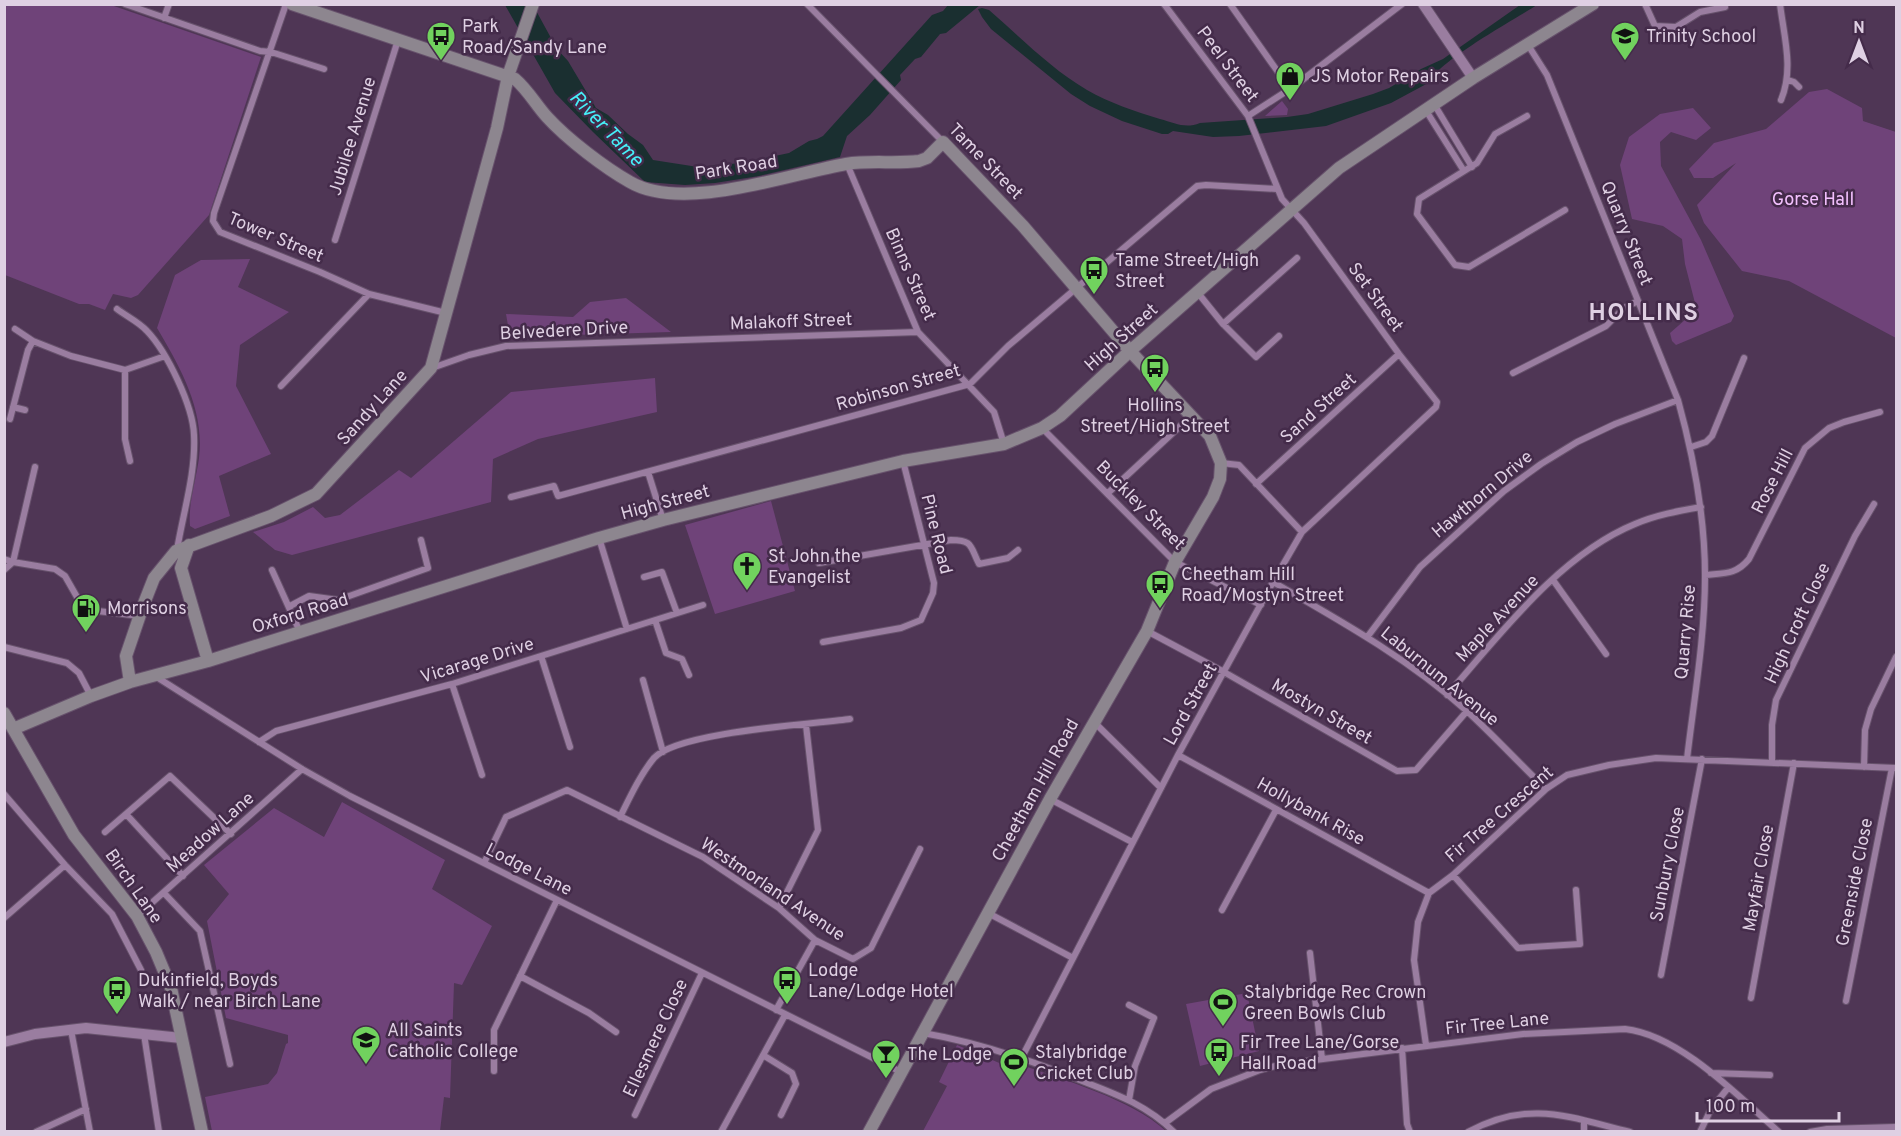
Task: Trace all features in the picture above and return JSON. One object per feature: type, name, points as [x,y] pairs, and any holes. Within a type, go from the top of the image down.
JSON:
[{"type":"main road","name":"Park Road","points":[[292,4],[508,76],[520,83],[549,120],[624,178],[646,189],[682,193],[735,189],[847,164],[919,161],[927,158],[943,142]]},
{"type":"main road","name":"Sandy Lane","points":[[130,682],[126,656],[140,616],[154,578],[176,551],[272,516],[316,494],[431,368],[497,128],[508,76],[533,4]]},
{"type":"main road","name":"High Street","points":[[599,538],[903,461],[1004,444],[1042,428],[1060,416],[1130,351],[1339,168],[1473,78],[1593,4]]},
{"type":"main road","name":"Tame Street","points":[[943,142],[1023,226],[1130,351],[1210,436],[1221,463]]},
{"type":"main road","name":"Cheetham Hill Road","points":[[869,1131],[1050,799],[1147,631],[1175,562],[1213,497],[1220,479],[1221,463]]},
{"type":"main road","name":"Oxford Road","points":[[9,731],[130,682],[208,661],[599,538]]},
{"type":"main road","points":[[189,545],[181,568],[208,661]]},
{"type":"main road","points":[[154,578],[175,577],[186,587]]},
{"type":"main road","name":"Birch Lane","points":[[4,713],[9,731],[74,835],[137,916],[156,952],[171,988],[202,1131]]},
{"type":"street","points":[[125,4],[260,51],[271,52],[324,69]]},
{"type":"street","points":[[164,18],[169,4]]},
{"type":"street","name":"Tower Street","points":[[286,4],[214,213],[214,226],[220,232],[369,294],[446,314]]},
{"type":"street","name":"Tame Street","points":[[807,4],[943,142]]},
{"type":"street","name":"Peel Street","points":[[1164,4],[1248,116],[1277,189],[1291,209]]},
{"type":"street","points":[[1230,4],[1290,89]]},
{"type":"street","points":[[1248,116],[1290,89],[1402,4]]},
{"type":"street","points":[[1423,4],[1473,78]]},
{"type":"street","points":[[1645,4],[1655,27],[1676,27],[1700,12],[1725,7]]},
{"type":"street","points":[[1780,4],[1789,70],[1781,100]]},
{"type":"street","name":"Jubilee Avenue","points":[[335,240],[398,40]]},
{"type":"street","name":"Quarry Street","points":[[1528,45],[1546,75],[1678,400],[1691,447],[1701,507]]},
{"type":"street","points":[[1788,80],[1799,87]]},
{"type":"street","points":[[1429,107],[1472,167]]},
{"type":"street","points":[[1429,107],[1464,171]]},
{"type":"street","points":[[1527,116],[1495,134],[1477,163],[1472,167],[1419,199],[1417,214],[1455,265],[1469,267],[1565,210]]},
{"type":"street","name":"Binns Street","points":[[847,164],[918,332],[970,384],[994,412],[1004,444]]},
{"type":"street","name":"Robinson Street","points":[[511,497],[555,486],[558,496],[970,384],[1008,346],[1197,186],[1277,189]]},
{"type":"street","name":"Set Street","points":[[1291,209],[1304,223],[1399,354],[1437,402]]},
{"type":"street","points":[[1223,324],[1297,258]]},
{"type":"street","points":[[1198,293],[1223,324],[1256,357],[1279,336]]},
{"type":"street","points":[[281,386],[369,294]]},
{"type":"street","points":[[1513,373],[1606,326],[1624,308],[1638,301]]},
{"type":"street","points":[[117,309],[146,330],[165,356],[184,394],[194,434],[191,472],[176,551]]},
{"type":"street","points":[[15,329],[33,341],[70,356],[125,370],[165,356]]},
{"type":"street","name":"Malakoff Street","points":[[666,340],[918,332]]},
{"type":"street","name":"Belvedere Drive","points":[[431,368],[506,346],[666,340]]},
{"type":"street","points":[[10,419],[28,350],[33,341]]},
{"type":"street","name":"Sand Street","points":[[1256,484],[1399,354]]},
{"type":"street","points":[[1691,447],[1706,442],[1712,436],[1744,358]]},
{"type":"street","points":[[125,370],[125,439],[130,461]]},
{"type":"street","name":"Hawthorn Drive","points":[[1368,636],[1420,567],[1504,491],[1540,464],[1577,442],[1615,424],[1678,400]]},
{"type":"street","name":"Lord Street","points":[[1021,1059],[1178,755],[1302,532],[1436,407],[1437,402]]},
{"type":"street","points":[[13,407],[25,410]]},
{"type":"street","name":"Rose Hill","points":[[1705,575],[1741,569],[1749,559],[1805,448],[1829,428],[1880,412]]},
{"type":"street","points":[[1108,493],[1191,416]]},
{"type":"street","name":"Buckley Street","points":[[1042,428],[1175,562],[1261,605]]},
{"type":"street","name":"Pine Road","points":[[823,642],[902,628],[921,620],[933,592],[934,583],[903,461]]},
{"type":"street","points":[[1221,463],[1239,465],[1302,532]]},
{"type":"street","points":[[4,570],[13,562],[34,467]]},
{"type":"street","points":[[648,472],[663,520]]},
{"type":"street","name":"High Croft Close","points":[[1772,763],[1772,725],[1776,700],[1855,536],[1874,504]]},
{"type":"street","name":"Quarry Rise","points":[[1687,759],[1704,606],[1705,575],[1701,507]]},
{"type":"street","name":"Maple Avenue","points":[[1447,695],[1531,599],[1582,555],[1632,525],[1663,513],[1701,507]]},
{"type":"street","points":[[599,538],[627,629]]},
{"type":"street","points":[[290,606],[309,597],[338,600],[428,568],[421,540]]},
{"type":"street","points":[[819,563],[951,540],[971,544],[979,564],[1008,558],[1018,550]]},
{"type":"street","points":[[4,559],[55,569],[65,576],[77,597],[88,610],[140,616]]},
{"type":"street","points":[[272,570],[300,632]]},
{"type":"street","points":[[644,577],[662,572],[676,613]]},
{"type":"street","points":[[1553,580],[1606,654]]},
{"type":"street","name":"Laburnum Avenue","points":[[1273,582],[1368,636],[1415,670],[1467,711],[1546,789]]},
{"type":"street","name":"Vicarage Drive","points":[[259,742],[276,731],[452,684],[703,605]]},
{"type":"street","points":[[655,620],[666,653],[682,659],[689,675]]},
{"type":"street","name":"Mostyn Street","points":[[1147,631],[1224,672],[1397,771],[1416,770],[1467,711]]},
{"type":"street","points":[[4,646],[68,663],[79,673],[91,696]]},
{"type":"street","points":[[541,656],[570,747]]},
{"type":"street","points":[[1864,767],[1865,730],[1871,709],[1896,657]]},
{"type":"street","name":"Lodge Lane","points":[[154,675],[302,769],[901,1072]]},
{"type":"street","points":[[643,680],[663,752]]},
{"type":"street","points":[[452,684],[482,775]]},
{"type":"street","points":[[620,817],[637,783],[656,756],[682,743],[719,735],[850,719]]},
{"type":"street","points":[[1094,722],[1161,788]]},
{"type":"street","points":[[779,908],[818,830],[806,725]]},
{"type":"street","name":"Hollybank Rise","points":[[1178,755],[1429,893]]},
{"type":"street","name":"Fir Tree Crescent","points":[[1429,893],[1453,875],[1546,789],[1567,775],[1609,765],[1656,758],[1894,768]]},
{"type":"street","name":"Sunbury Close","points":[[1660,975],[1702,759]]},
{"type":"street","name":"Mayfair Close","points":[[1751,998],[1794,764]]},
{"type":"street","name":"Greenside Close","points":[[1846,1001],[1894,768]]},
{"type":"street","name":"Meadow Lane","points":[[137,916],[302,769]]},
{"type":"street","points":[[105,832],[170,776],[231,834]]},
{"type":"street","name":"Westmorland Avenue","points":[[484,863],[506,817],[567,790],[704,857],[779,908],[815,940],[853,959],[870,948],[920,849]]},
{"type":"street","name":"Birch Lane","points":[[4,794],[65,865],[112,914],[141,970]]},
{"type":"street","points":[[1050,799],[1132,842]]},
{"type":"street","points":[[1222,910],[1276,810]]},
{"type":"street","points":[[126,814],[183,876]]},
{"type":"street","points":[[4,918],[65,865]]},
{"type":"street","points":[[1453,875],[1518,948],[1580,944],[1576,890]]},
{"type":"street","points":[[164,893],[200,931],[230,1064]]},
{"type":"street","points":[[1426,1046],[1414,960],[1418,922],[1429,893]]},
{"type":"street","points":[[494,1071],[494,1030],[557,900]]},
{"type":"street","points":[[988,913],[1073,958]]},
{"type":"street","points":[[776,1010],[815,940]]},
{"type":"street","points":[[1310,953],[1322,1059]]},
{"type":"street","name":"Ellesmere Close","points":[[635,1115],[702,973]]},
{"type":"street","points":[[520,976],[589,1012],[616,1032]]},
{"type":"street","points":[[1129,1005],[1155,1018],[1135,1066],[1129,1100]]},
{"type":"street","points":[[721,1131],[785,1015]]},
{"type":"street","points":[[4,1042],[35,1034],[86,1028],[182,1038]]},
{"type":"street","name":"Fir Tree Lane","points":[[1165,1123],[1211,1089],[1283,1064],[1523,1034],[1625,1029],[1652,1035],[1676,1047],[1779,1131]]},
{"type":"street","points":[[70,1030],[90,1131]]},
{"type":"street","points":[[922,1032],[990,1047],[1129,1100],[1150,1111],[1174,1131]]},
{"type":"street","points":[[144,1034],[159,1131]]},
{"type":"street","points":[[1402,1048],[1407,1124],[1410,1131]]},
{"type":"street","points":[[763,1055],[792,1073],[796,1084],[781,1115]]},
{"type":"street","points":[[1710,1073],[1770,1075]]},
{"type":"street","points":[[1700,1131],[1711,1109],[1728,1088]]},
{"type":"street","points":[[36,1131],[86,1109]]},
{"type":"street","points":[[1468,1131],[1484,1123],[1526,1113],[1550,1112],[1630,1131]]},
{"type":"street","points":[[1584,1121],[1584,1131]]},
{"type":"street","points":[[1810,1131],[1896,1127]]},
{"type":"green space","points":[[4,5],[111,5],[261,57],[209,215],[138,295],[131,298],[113,294],[105,310],[89,304],[79,304],[5,275]]},
{"type":"green space","name":"Gorse Hall","points":[[1827,89],[1862,108],[1863,121],[1896,132],[1896,338],[1789,281],[1742,271],[1704,223],[1697,205],[1736,163],[1713,178],[1694,178],[1689,169],[1714,143],[1766,129],[1809,92]]},
{"type":"green space","points":[[1282,101],[1288,109],[1287,115],[1265,116]]},
{"type":"green space","points":[[1693,108],[1711,128],[1696,140],[1671,132],[1660,142],[1661,166],[1701,240],[1734,316],[1731,322],[1676,345],[1670,333],[1686,319],[1695,303],[1685,264],[1682,239],[1663,226],[1632,219],[1620,165],[1629,137],[1660,114]]},
{"type":"green space","points":[[250,259],[238,287],[289,312],[240,345],[236,386],[271,454],[219,476],[230,516],[195,529],[190,526],[190,517],[199,458],[198,423],[189,390],[157,328],[175,275],[201,260]]},
{"type":"green space","points":[[626,298],[671,332],[510,337],[506,314],[573,317],[590,302]]},
{"type":"green space","points":[[655,378],[657,412],[538,439],[493,459],[491,502],[292,555],[275,550],[253,532],[284,522],[313,507],[325,518],[340,515],[399,470],[411,478],[511,392]]},
{"type":"green space","points":[[771,501],[795,591],[715,614],[685,525]]},
{"type":"green space","points":[[342,802],[445,860],[432,889],[492,926],[462,985],[454,983],[450,1098],[444,1097],[440,1131],[212,1131],[205,1097],[268,1084],[277,1073],[288,1043],[288,1035],[226,1018],[207,921],[229,894],[204,865],[274,808],[324,837]]},
{"type":"green space","name":"Stalybridge Rec Crown Green Bowls Club","points":[[1247,993],[1259,1051],[1200,1066],[1186,1004]]},
{"type":"green space","name":"Stalybridge Cricket Club","points":[[957,1045],[1004,1065],[1008,1060],[1112,1098],[1151,1119],[1166,1131],[923,1131],[947,1086],[939,1082]]},
{"type":"water","name":"River Tame","points":[[505,5],[533,5],[557,49],[568,61],[596,108],[608,115],[643,145],[653,160],[698,167],[741,163],[789,153],[823,136],[932,15],[943,11],[948,5],[980,5],[946,33],[940,34],[921,57],[915,59],[900,75],[901,80],[870,115],[847,136],[840,157],[759,176],[685,185],[645,182],[593,132],[555,93]]},
{"type":"water","points":[[1520,5],[1537,5],[1461,53],[1435,74],[1430,82],[1391,103],[1326,126],[1213,137],[1173,131],[1162,134],[1122,121],[1090,106],[1071,94],[991,29],[978,9],[989,10],[1048,63],[1087,90],[1132,110],[1175,124],[1190,125],[1308,114],[1373,94],[1443,59]]},
{"type":"place","name":"Park Road/Sandy Lane","points":[[441,62]]},
{"type":"place","name":"Trinity School","points":[[1625,62]]},
{"type":"place","name":"JS Motor Repairs","points":[[1290,102]]},
{"type":"place","name":"Tame Street/High Street","points":[[1094,296]]},
{"type":"place","name":"Hollins Street/High Street","points":[[1155,394]]},
{"type":"place","name":"St John the Evangelist","points":[[747,592]]},
{"type":"place","name":"Cheetham Hill Road/Mostyn Street","points":[[1160,610]]},
{"type":"place","name":"Morrisons","points":[[86,634]]},
{"type":"place","name":"Lodge Lane/Lodge Hotel","points":[[787,1006]]},
{"type":"place","name":"Dukinfield, Boyds Walk / near Birch Lane","points":[[117,1016]]},
{"type":"place","name":"Stalybridge Rec Crown Green Bowls Club","points":[[1223,1028]]},
{"type":"place","name":"All Saints Catholic College","points":[[366,1066]]},
{"type":"place","name":"Fir Tree Lane/Gorse Hall Road","points":[[1219,1078]]},
{"type":"place","name":"The Lodge","points":[[886,1080]]},
{"type":"place","name":"Stalybridge Cricket Club","points":[[1014,1088]]},
{"type":"district","name":"HOLLINS","points":[[1644,312]]}]
